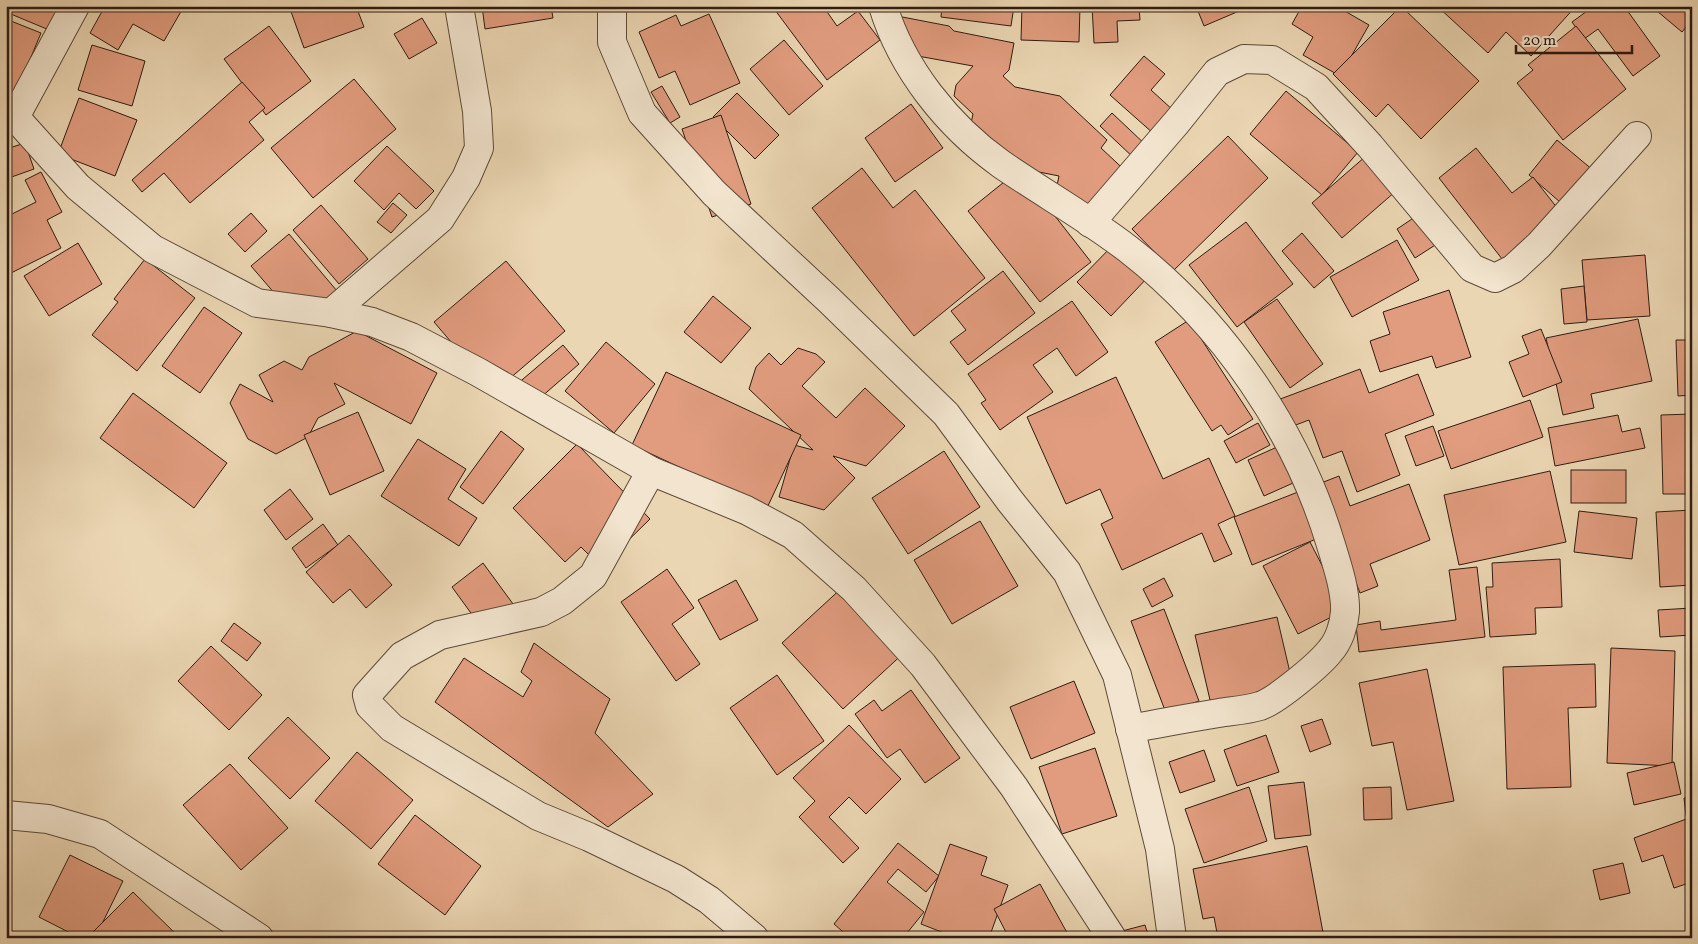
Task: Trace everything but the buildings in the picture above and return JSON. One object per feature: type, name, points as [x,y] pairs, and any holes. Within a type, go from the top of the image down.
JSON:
[{"type":"street","points":[[75,6],[11,116],[78,187],[153,249],[257,304],[331,313],[372,322],[411,337],[478,372],[651,471],[746,510],[793,536],[854,589],[923,665],[1014,787],[1112,938]]},
{"type":"street","points":[[331,313],[440,219],[466,178],[479,148],[477,111],[459,6]]},
{"type":"street","points":[[612,6],[612,42],[642,112],[714,193],[829,300],[946,414],[1010,501],[1067,572],[1117,675],[1160,849],[1172,938]]},
{"type":"street","points":[[883,6],[890,30],[916,77],[944,113],[998,162],[1128,249],[1163,279],[1203,320],[1261,392],[1294,448],[1320,509],[1337,566],[1345,608],[1343,626],[1331,650],[1282,693],[1261,706],[1130,729]]},
{"type":"street","points":[[1090,223],[1177,122],[1217,72],[1244,59],[1272,60],[1316,87],[1370,146],[1472,268],[1495,278],[1513,269],[1539,245],[1636,136]]},
{"type":"street","points":[[651,471],[593,576],[562,602],[541,612],[440,635],[402,656],[367,695],[370,706],[392,728],[538,816],[589,837],[676,879],[709,900],[754,938]]},
{"type":"street","points":[[6,815],[48,819],[100,834],[259,938]]}]
